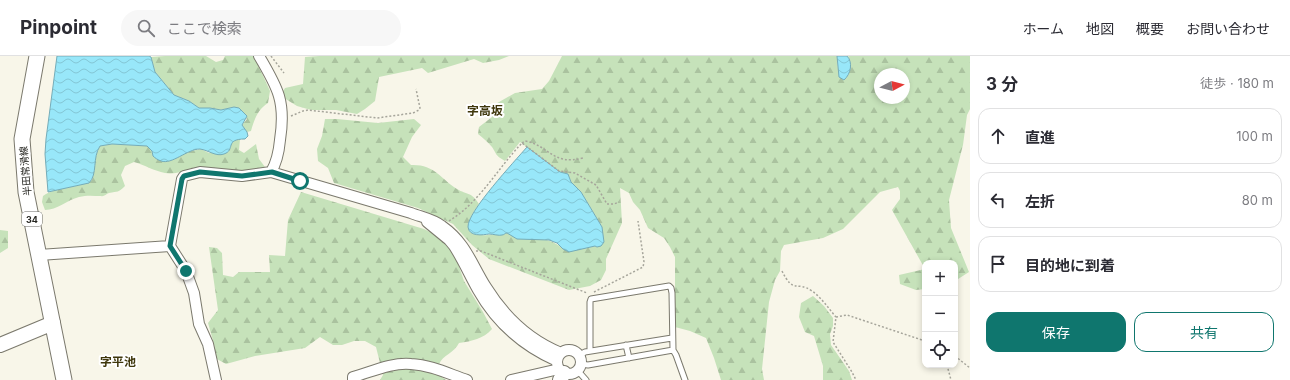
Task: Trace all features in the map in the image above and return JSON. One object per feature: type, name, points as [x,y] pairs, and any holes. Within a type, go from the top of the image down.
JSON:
[{"type":"main road","name":"半田常滑線","points":[[37,56],[22,138],[26,192],[64,380]]},
{"type":"street","points":[[259,56],[279,92],[282,105],[283,120],[276,163],[272,172]]},
{"type":"street","points":[[216,380],[208,344],[199,324],[194,292],[186,271],[170,246],[182,179],[184,176],[200,172],[242,176],[272,172],[434,220],[443,226],[453,236],[468,254],[471,269]]},
{"type":"street","points":[[422,217],[454,246],[471,269],[508,329],[538,347],[560,367],[572,374],[580,363],[572,350],[566,350],[560,367]]},
{"type":"street","points":[[39,255],[170,246]]},
{"type":"street","points":[[0,344],[53,323]]},
{"type":"street","points":[[353,380],[353,377],[384,368],[411,364],[438,369],[467,380]]},
{"type":"street","points":[[511,380],[560,367]]},
{"type":"lane","points":[[590,351],[591,299],[667,286],[671,288],[672,293],[673,350],[685,380]]},
{"type":"lane","points":[[586,380],[580,363],[585,352],[672,338]]},
{"type":"lane","points":[[626,345],[629,358]]},
{"type":"lane","points":[[580,363],[629,358],[673,350]]},
{"type":"path","points":[[272,56],[284,73]]},
{"type":"path","points":[[283,120],[297,113],[308,110],[377,118],[414,113],[420,108],[416,89]]},
{"type":"path","points":[[443,226],[473,202],[525,141],[532,143],[552,155],[564,160],[583,158]]},
{"type":"path","points":[[522,143],[560,171],[575,173],[596,185],[607,204],[620,202]]},
{"type":"path","points":[[468,254],[481,251],[592,295],[594,291],[643,267],[644,262],[638,221]]},
{"type":"path","points":[[782,271],[792,286],[808,288],[814,292],[836,317],[834,342],[856,380]]},
{"type":"path","points":[[836,317],[847,315],[922,340]]},
{"type":"path","points":[[958,358],[970,368]]},
{"type":"path","points":[[948,368],[951,380]]},
{"type":"green space","points":[[206,56],[216,62],[223,60],[225,56],[254,56],[270,91],[268,103],[259,112],[251,131],[247,132],[242,125],[247,119],[234,107],[221,110],[199,108],[189,101],[174,95],[155,72],[151,57]]},
{"type":"green space","points":[[509,56],[499,60],[483,63],[474,59],[428,73],[422,68],[379,77],[375,101],[357,114],[336,110],[311,110],[297,106],[284,98],[282,93],[285,88],[303,84],[305,57]]},
{"type":"green space","points":[[562,56],[837,56],[838,69],[849,57],[847,56],[970,56],[970,109],[967,115],[963,145],[949,200],[951,228],[969,272],[958,279],[958,260],[922,260],[922,264],[892,210],[900,199],[900,191],[898,187],[880,192],[843,229],[823,238],[784,245],[781,251],[780,271],[775,280],[769,302],[762,369],[764,380],[721,380],[706,338],[690,331],[675,327],[675,257],[670,247],[664,238],[648,228],[640,210],[633,202],[629,193],[620,188],[622,223],[606,259],[606,270],[601,280],[590,286],[569,290],[489,259],[472,245],[453,224],[418,208],[334,183],[328,168],[318,161],[317,149],[322,136],[325,119],[378,123],[414,119],[421,125],[412,137],[403,157],[411,165],[419,165],[431,169],[457,189],[474,197],[479,204],[469,223],[470,232],[485,235],[508,233],[517,239],[544,239],[558,245],[563,249],[597,247],[602,227],[581,192],[571,182],[568,174],[560,172],[520,142],[505,161],[498,156],[490,145],[478,134],[479,127],[492,117],[492,106],[515,93],[542,89],[549,81]]},
{"type":"green space","points":[[235,139],[240,139],[239,150],[244,153],[256,144],[259,159],[265,167],[249,171],[199,168],[178,173],[165,173],[134,162],[125,166],[121,175],[125,186],[119,191],[103,196],[79,197],[49,210],[45,210],[42,202],[43,196],[49,193],[80,185],[92,180],[95,158],[100,146],[112,144],[148,146],[152,151],[153,156],[170,161],[187,152],[201,149],[209,153],[228,152],[232,142]]},
{"type":"green space","points":[[301,192],[424,229],[442,238],[455,255],[464,281],[492,329],[481,337],[459,343],[443,358],[439,364],[438,374],[446,380],[380,380],[383,375],[376,347],[365,341],[354,341],[342,345],[333,345],[320,337],[305,348],[255,356],[226,364],[215,358],[214,344],[208,323],[218,310],[209,247],[217,248],[222,253],[223,275],[233,277],[239,272],[270,272],[269,255],[285,256],[288,220]]},
{"type":"green space","points":[[0,230],[8,231],[8,248],[0,253]]},
{"type":"green space","points":[[922,270],[922,289],[916,290],[900,284],[899,275]]},
{"type":"green space","points":[[813,296],[824,306],[833,318],[833,326],[830,334],[831,345],[849,371],[852,380],[823,380],[823,366],[814,336],[805,332],[799,317],[801,303]]},
{"type":"water","points":[[57,56],[149,56],[151,57],[155,72],[174,95],[189,101],[199,108],[221,110],[234,107],[239,108],[247,116],[242,125],[248,136],[245,139],[239,139],[232,143],[229,150],[221,155],[200,149],[190,151],[175,159],[165,162],[154,157],[152,151],[147,146],[112,144],[100,146],[96,156],[92,179],[89,183],[48,192],[45,154]]},
{"type":"water","points":[[837,56],[847,56],[850,61],[850,71],[844,80],[839,77]]},
{"type":"water","points":[[527,147],[560,172],[568,174],[571,182],[581,192],[602,227],[604,242],[601,246],[569,252],[557,243],[549,240],[517,239],[507,233],[503,235],[477,235],[469,230],[468,227],[470,220],[475,210]]},
{"type":"district","name":"字高坂","points":[[485,110]]},
{"type":"district","name":"字平池","points":[[118,361]]},
{"type":"route","points":[[186,271],[170,246],[182,179],[184,176],[200,172],[242,176],[272,172],[300,181]]}]
